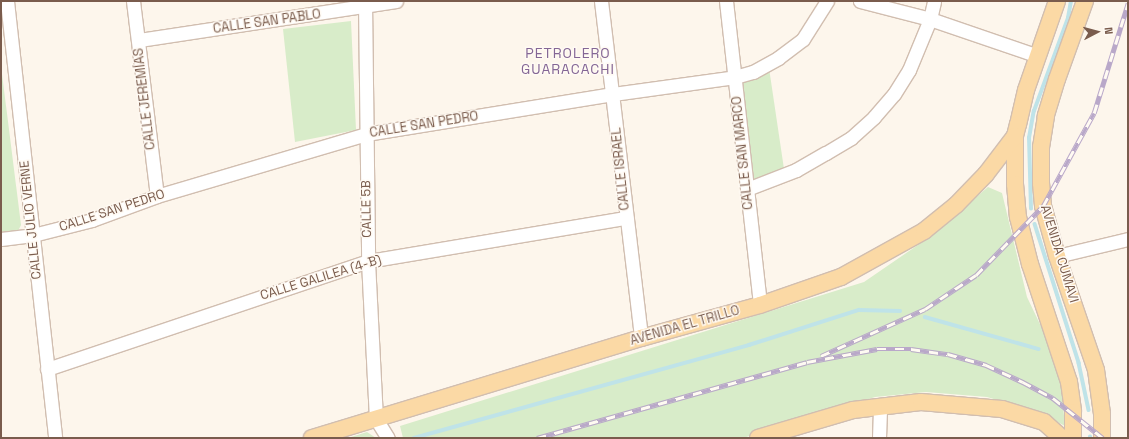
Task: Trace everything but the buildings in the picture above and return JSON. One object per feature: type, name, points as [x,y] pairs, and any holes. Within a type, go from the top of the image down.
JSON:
[{"type":"main road","name":"AVENIDA CUMAVI","points":[[1057,1],[1026,90],[1015,136],[1018,217],[1030,264],[1069,382],[1073,412],[1073,438]]},
{"type":"main road","name":"AVENIDA CUMAVI","points":[[1085,1],[1056,79],[1041,147],[1043,206],[1057,256],[1096,370],[1102,414],[1102,438]]},
{"type":"main road","name":"AVENIDA EL TRILLO","points":[[312,438],[641,338],[760,305],[841,277],[924,231],[956,205],[986,174],[1015,136]]},
{"type":"main road","points":[[758,438],[854,410],[880,405],[921,402],[1002,410],[1044,422],[1062,438]]},
{"type":"street","name":"CALLE JULIO VERNE","points":[[7,1],[55,438]]},
{"type":"street","name":"CALLE JEREMÍAS","points":[[133,1],[157,196]]},
{"type":"street","name":"CALLE SAN PABLO","points":[[139,40],[365,3],[396,1]]},
{"type":"street","name":"CALLE ISRAEL","points":[[601,1],[641,338]]},
{"type":"street","name":"CALLE SAN MARCO","points":[[726,1],[760,305]]},
{"type":"street","name":"CALLE SAN PEDRO","points":[[1,239],[33,235],[92,220],[157,196],[366,134],[613,94],[735,78],[753,72],[778,58],[803,39],[827,1]]},
{"type":"street","points":[[860,1],[930,19],[1038,56]]},
{"type":"street","points":[[747,189],[796,170],[851,138],[894,94],[909,70],[930,19],[934,1]]},
{"type":"street","name":"CALLE 5B","points":[[365,3],[368,261],[376,419],[388,438]]},
{"type":"street","name":"CALLE GALILEA (4-B)","points":[[47,368],[368,261],[626,218]]},
{"type":"street","points":[[1057,256],[1100,247],[1128,239]]},
{"type":"street","points":[[879,438],[880,405]]},
{"type":"green space","points":[[351,21],[356,130],[295,142],[283,29]]},
{"type":"green space","points":[[1,66],[21,225],[17,233],[1,235]]},
{"type":"green space","points":[[769,68],[784,169],[754,179],[742,84],[745,80]]},
{"type":"green space","points":[[988,187],[1002,193],[1027,297],[1048,341],[1061,385],[1065,426],[1041,413],[987,397],[926,392],[875,397],[743,438],[403,438],[400,426],[864,282],[931,236]]},
{"type":"green space","points":[[367,432],[376,438],[348,438]]},
{"type":"waterway","points":[[1031,209],[1029,138],[1034,111],[1068,18],[1071,1]]},
{"type":"waterway","points":[[1035,224],[1079,363],[1089,410]]},
{"type":"waterway","points":[[414,438],[749,345],[859,310],[900,311]]},
{"type":"waterway","points":[[925,317],[1039,349]]},
{"type":"railway","points":[[821,356],[925,309],[976,275],[1043,206],[1094,113],[1128,3]]},
{"type":"railway","points":[[537,438],[807,362],[877,349],[911,349],[948,354],[986,365],[1053,398],[1103,438]]},
{"type":"district","name":"PETROLERO GUARACACHI","points":[[568,62]]}]
